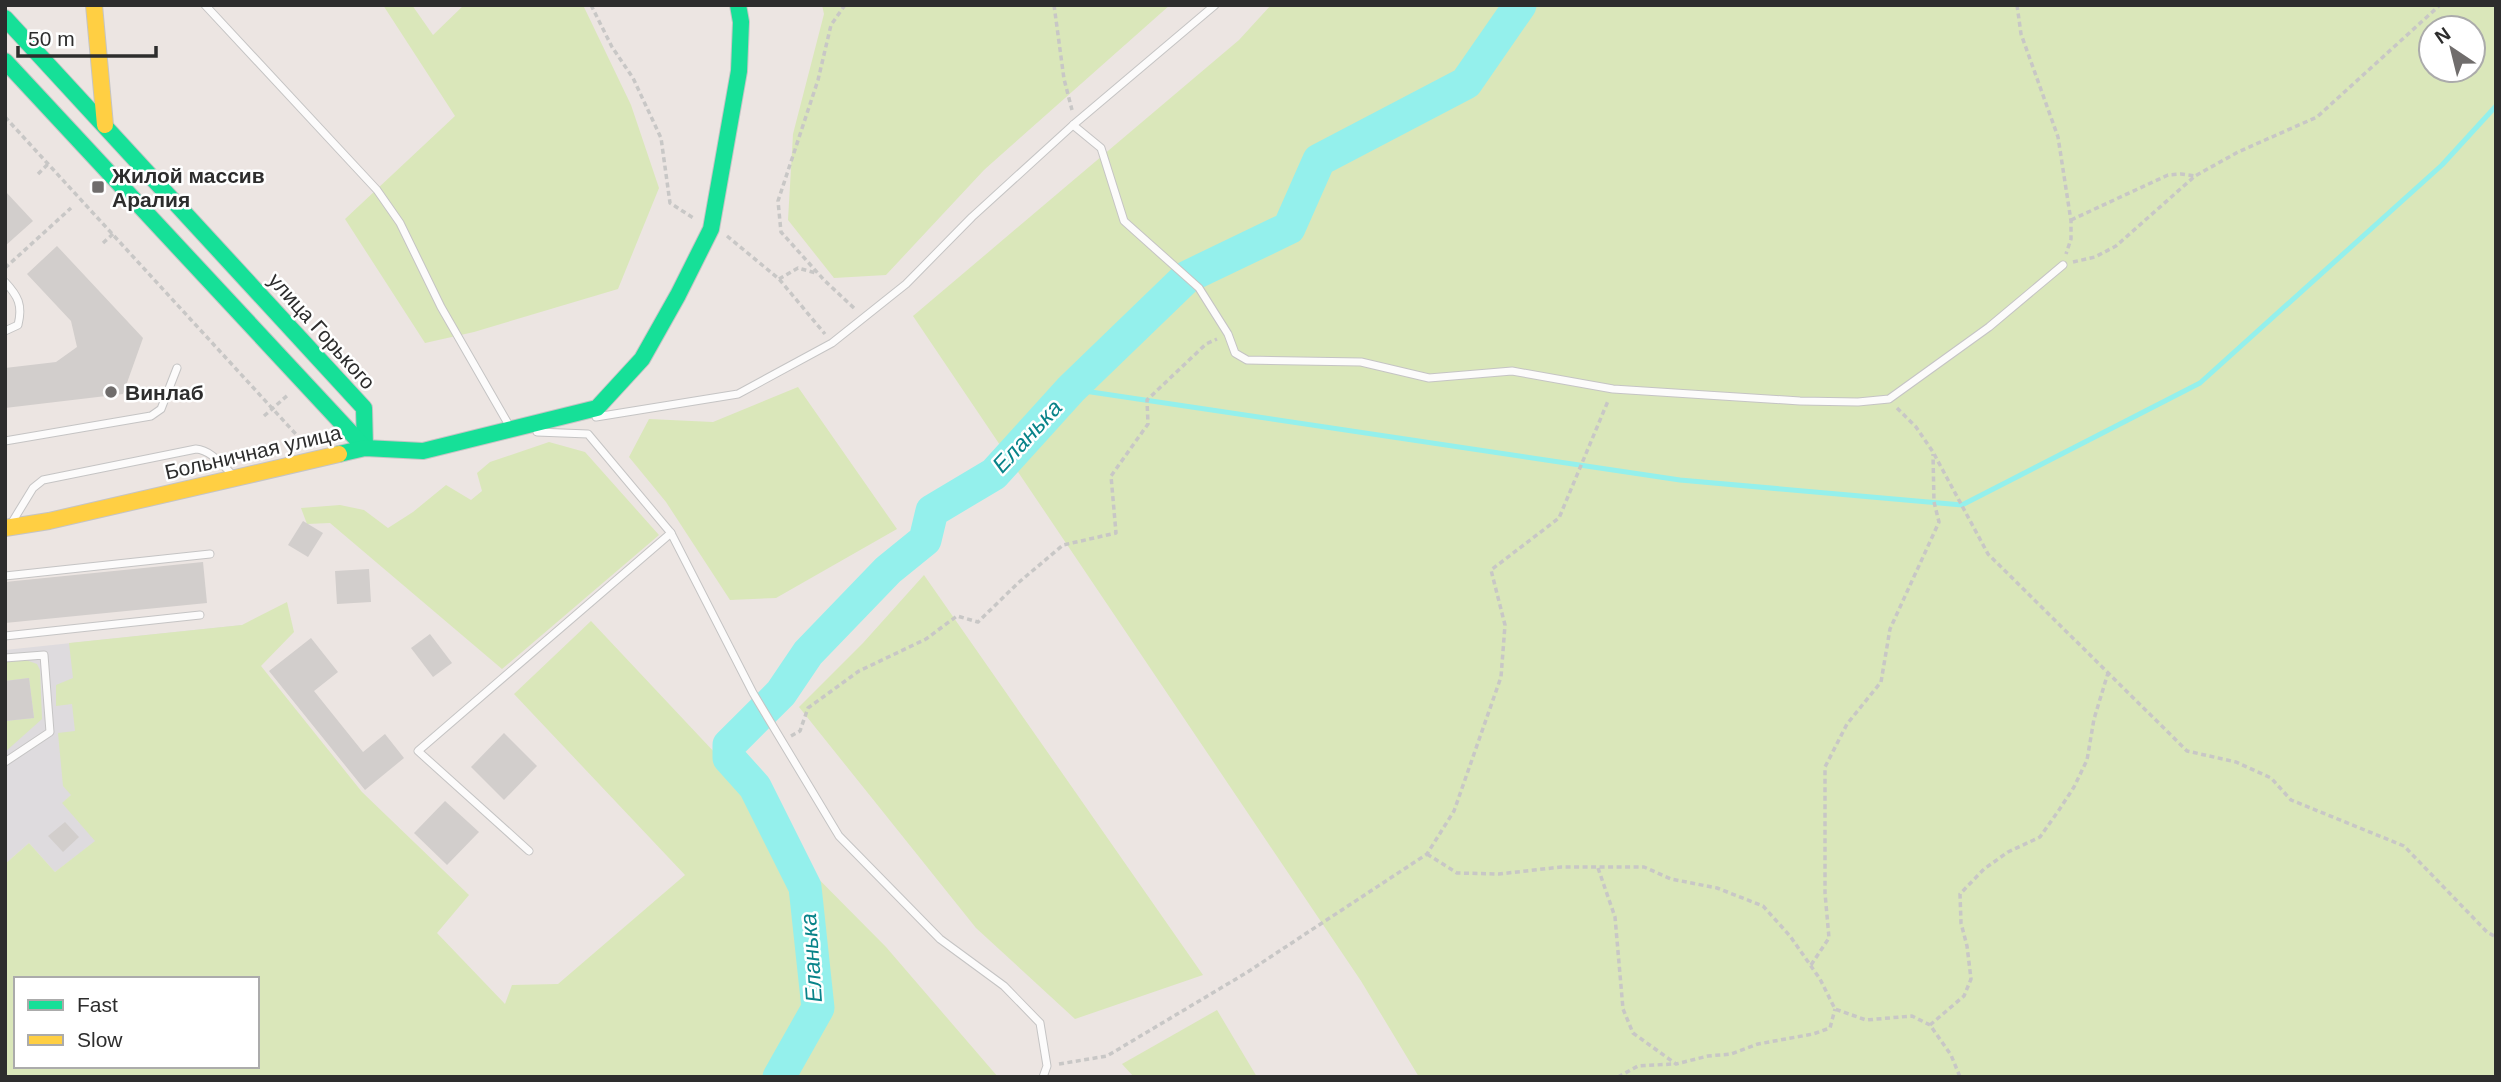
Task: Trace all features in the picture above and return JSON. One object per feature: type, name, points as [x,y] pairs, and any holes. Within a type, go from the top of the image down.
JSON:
[{"type":"main road","points":[[94,5],[105,125]]},
{"type":"main road","name":"Больничная улица","points":[[7,527],[49,521],[365,448],[423,451],[597,408],[642,359],[711,229],[739,71],[741,22],[738,5]]},
{"type":"main road","name":"улица Горького","points":[[5,18],[364,408],[365,448]]},
{"type":"main road","points":[[5,61],[365,448]]},
{"type":"lane","points":[[205,5],[377,190],[400,223],[441,307],[512,431]]},
{"type":"lane","points":[[512,431],[738,394],[832,343],[906,284],[972,217],[1073,125],[1215,5]]},
{"type":"lane","points":[[1073,125],[1101,148],[1124,221],[1199,288],[1228,334],[1235,353],[1247,360],[1362,362],[1429,379],[1512,372],[1613,388],[1800,401],[1858,402],[1889,399],[1989,327],[2063,265]]},
{"type":"lane","points":[[5,282],[16,294],[20,304],[18,325],[5,331]]},
{"type":"lane","points":[[5,441],[151,416],[161,409],[177,368]]},
{"type":"lane","points":[[512,431],[588,433],[671,533],[753,693],[839,836],[940,939],[1003,986],[1040,1023],[1047,1066],[1043,1077]]},
{"type":"lane","points":[[7,527],[33,488],[43,480],[196,449],[208,453],[237,478]]},
{"type":"lane","points":[[529,851],[418,751],[671,533]]},
{"type":"lane","points":[[5,576],[210,554]]},
{"type":"lane","points":[[5,636],[200,615]]},
{"type":"lane","points":[[5,659],[44,654],[50,732],[5,762]]},
{"type":"path","points":[[845,5],[831,26],[818,80],[779,201],[781,232],[818,274],[864,318]]},
{"type":"path","points":[[1054,5],[1061,61],[1072,104],[1073,125]]},
{"type":"path","points":[[2017,5],[2021,34],[2058,137],[2071,221],[2071,239],[2063,265]]},
{"type":"path","points":[[2063,265],[2095,257],[2116,246],[2195,176],[2238,152],[2317,117],[2440,5]]},
{"type":"path","points":[[5,117],[297,433]]},
{"type":"path","points":[[38,174],[48,164]]},
{"type":"path","points":[[2071,221],[2168,175],[2195,176]]},
{"type":"path","points":[[5,268],[71,208]]},
{"type":"path","points":[[103,243],[113,234]]},
{"type":"path","points":[[779,279],[798,268],[818,274]]},
{"type":"path","points":[[783,741],[800,731],[808,708],[859,671],[926,639],[957,616],[978,622],[1063,545],[1116,533],[1111,476],[1148,424],[1147,400],[1206,344],[1228,334]]},
{"type":"path","points":[[1047,1066],[1107,1056],[1246,973],[1427,854],[1454,811],[1501,677],[1505,625],[1491,570],[1559,518],[1613,388]]},
{"type":"path","points":[[264,416],[294,389]]},
{"type":"path","points":[[1889,399],[1916,427],[1933,452],[1988,554],[2187,751],[2236,762],[2271,778],[2291,800],[2404,846],[2487,932],[2496,937]]},
{"type":"path","points":[[1811,966],[1829,938],[1825,893],[1825,767],[1847,724],[1881,682],[1890,629],[1939,522],[1934,502],[1933,452]]},
{"type":"path","points":[[1930,1025],[1964,996],[1971,979],[1961,923],[1960,894],[1984,869],[2008,852],[2040,837],[2059,810],[2087,760],[2094,719],[2108,673]]},
{"type":"path","points":[[1427,854],[1457,873],[1499,874],[1561,867],[1644,867],[1671,879],[1717,888],[1763,906],[1790,936],[1811,966],[1835,1009],[1866,1020],[1912,1016],[1930,1025],[1951,1055],[1960,1077]]},
{"type":"path","points":[[1598,868],[1615,917],[1623,1009],[1633,1033],[1676,1064]]},
{"type":"path","points":[[1618,1077],[1638,1066],[1676,1064],[1708,1056],[1731,1054],[1758,1044],[1813,1034],[1830,1028],[1835,1009]]},
{"type":"shaded area","points":[[242,625],[63,803],[96,841],[55,872],[29,843],[5,864],[5,650]]},
{"type":"green space","points":[[383,5],[412,5],[433,35],[464,5],[583,5],[631,105],[659,188],[618,289],[474,332],[425,343],[345,219],[455,116]]},
{"type":"green space","points":[[822,5],[1170,5],[984,170],[886,275],[834,278],[788,220],[793,134],[824,14]]},
{"type":"green space","points":[[1271,5],[2496,5],[2496,1077],[1419,1077],[1361,981],[913,316],[1239,40]]},
{"type":"green space","points":[[798,387],[897,529],[776,598],[730,600],[666,502],[629,457],[649,419],[713,422]]},
{"type":"green space","points":[[549,442],[585,452],[659,535],[502,669],[330,523],[307,524],[301,508],[340,505],[364,510],[388,528],[446,485],[471,500],[482,491],[477,473],[490,462]]},
{"type":"green space","points":[[924,575],[1203,975],[1075,1019],[976,928],[799,707],[863,643]]},
{"type":"green space","points":[[287,602],[294,632],[261,666],[362,792],[469,895],[437,933],[505,1004],[512,985],[558,984],[685,875],[514,694],[591,621],[716,754],[770,830],[886,947],[998,1077],[5,1077],[5,864],[29,843],[55,872],[95,841],[62,803],[71,795],[63,786],[58,733],[75,731],[72,704],[56,706],[56,685],[73,678],[69,643],[242,625]]},
{"type":"green space","points":[[23,659],[37,664],[40,670],[42,719],[5,752],[5,721],[34,718],[29,678],[5,681],[5,662]]},
{"type":"green space","points":[[1217,1010],[1257,1077],[1134,1077],[1122,1064]]},
{"type":"building","points":[[5,191],[33,221],[5,246]]},
{"type":"building","points":[[57,246],[143,338],[123,394],[5,408],[5,368],[56,362],[77,347],[71,321],[27,274]]},
{"type":"building","points":[[303,521],[323,533],[308,557],[288,545]]},
{"type":"building","points":[[203,562],[207,603],[5,623],[5,582]]},
{"type":"building","points":[[369,569],[371,602],[337,604],[335,571]]},
{"type":"building","points":[[430,634],[452,663],[433,677],[411,648]]},
{"type":"building","points":[[311,638],[338,672],[314,691],[363,752],[385,734],[404,758],[365,790],[269,671]]},
{"type":"building","points":[[29,678],[34,718],[5,721],[5,681]]},
{"type":"building","points":[[504,733],[537,766],[504,800],[471,767]]},
{"type":"building","points":[[445,801],[479,832],[447,865],[414,833]]},
{"type":"building","points":[[65,822],[79,837],[63,852],[48,836]]},
{"type":"waterway","name":"Еланька","points":[[779,1077],[818,1008],[805,887],[755,787],[729,758],[729,745],[781,693],[808,653],[888,570],[925,540],[932,511],[994,474],[1071,389],[1187,277],[1289,228],[1319,160],[1466,83],[1520,5]]},
{"type":"waterway","points":[[1071,389],[1680,480],[1962,505],[2200,383],[2442,165],[2496,106]]},
{"type":"traffic: fast","points":[[339,454],[365,448],[423,451],[597,408],[642,359],[711,229],[739,71],[741,22],[738,5]]},
{"type":"traffic: fast","points":[[5,18],[364,408],[365,448]]},
{"type":"traffic: fast","points":[[5,61],[365,448]]},
{"type":"traffic: slow","points":[[94,5],[105,125]]},
{"type":"traffic: slow","points":[[5,528],[49,521],[339,454]]},
{"type":"place","name":"Жилой массив Аралия","points":[[98,187]]},
{"type":"place","name":"Винлаб","points":[[111,392]]}]
